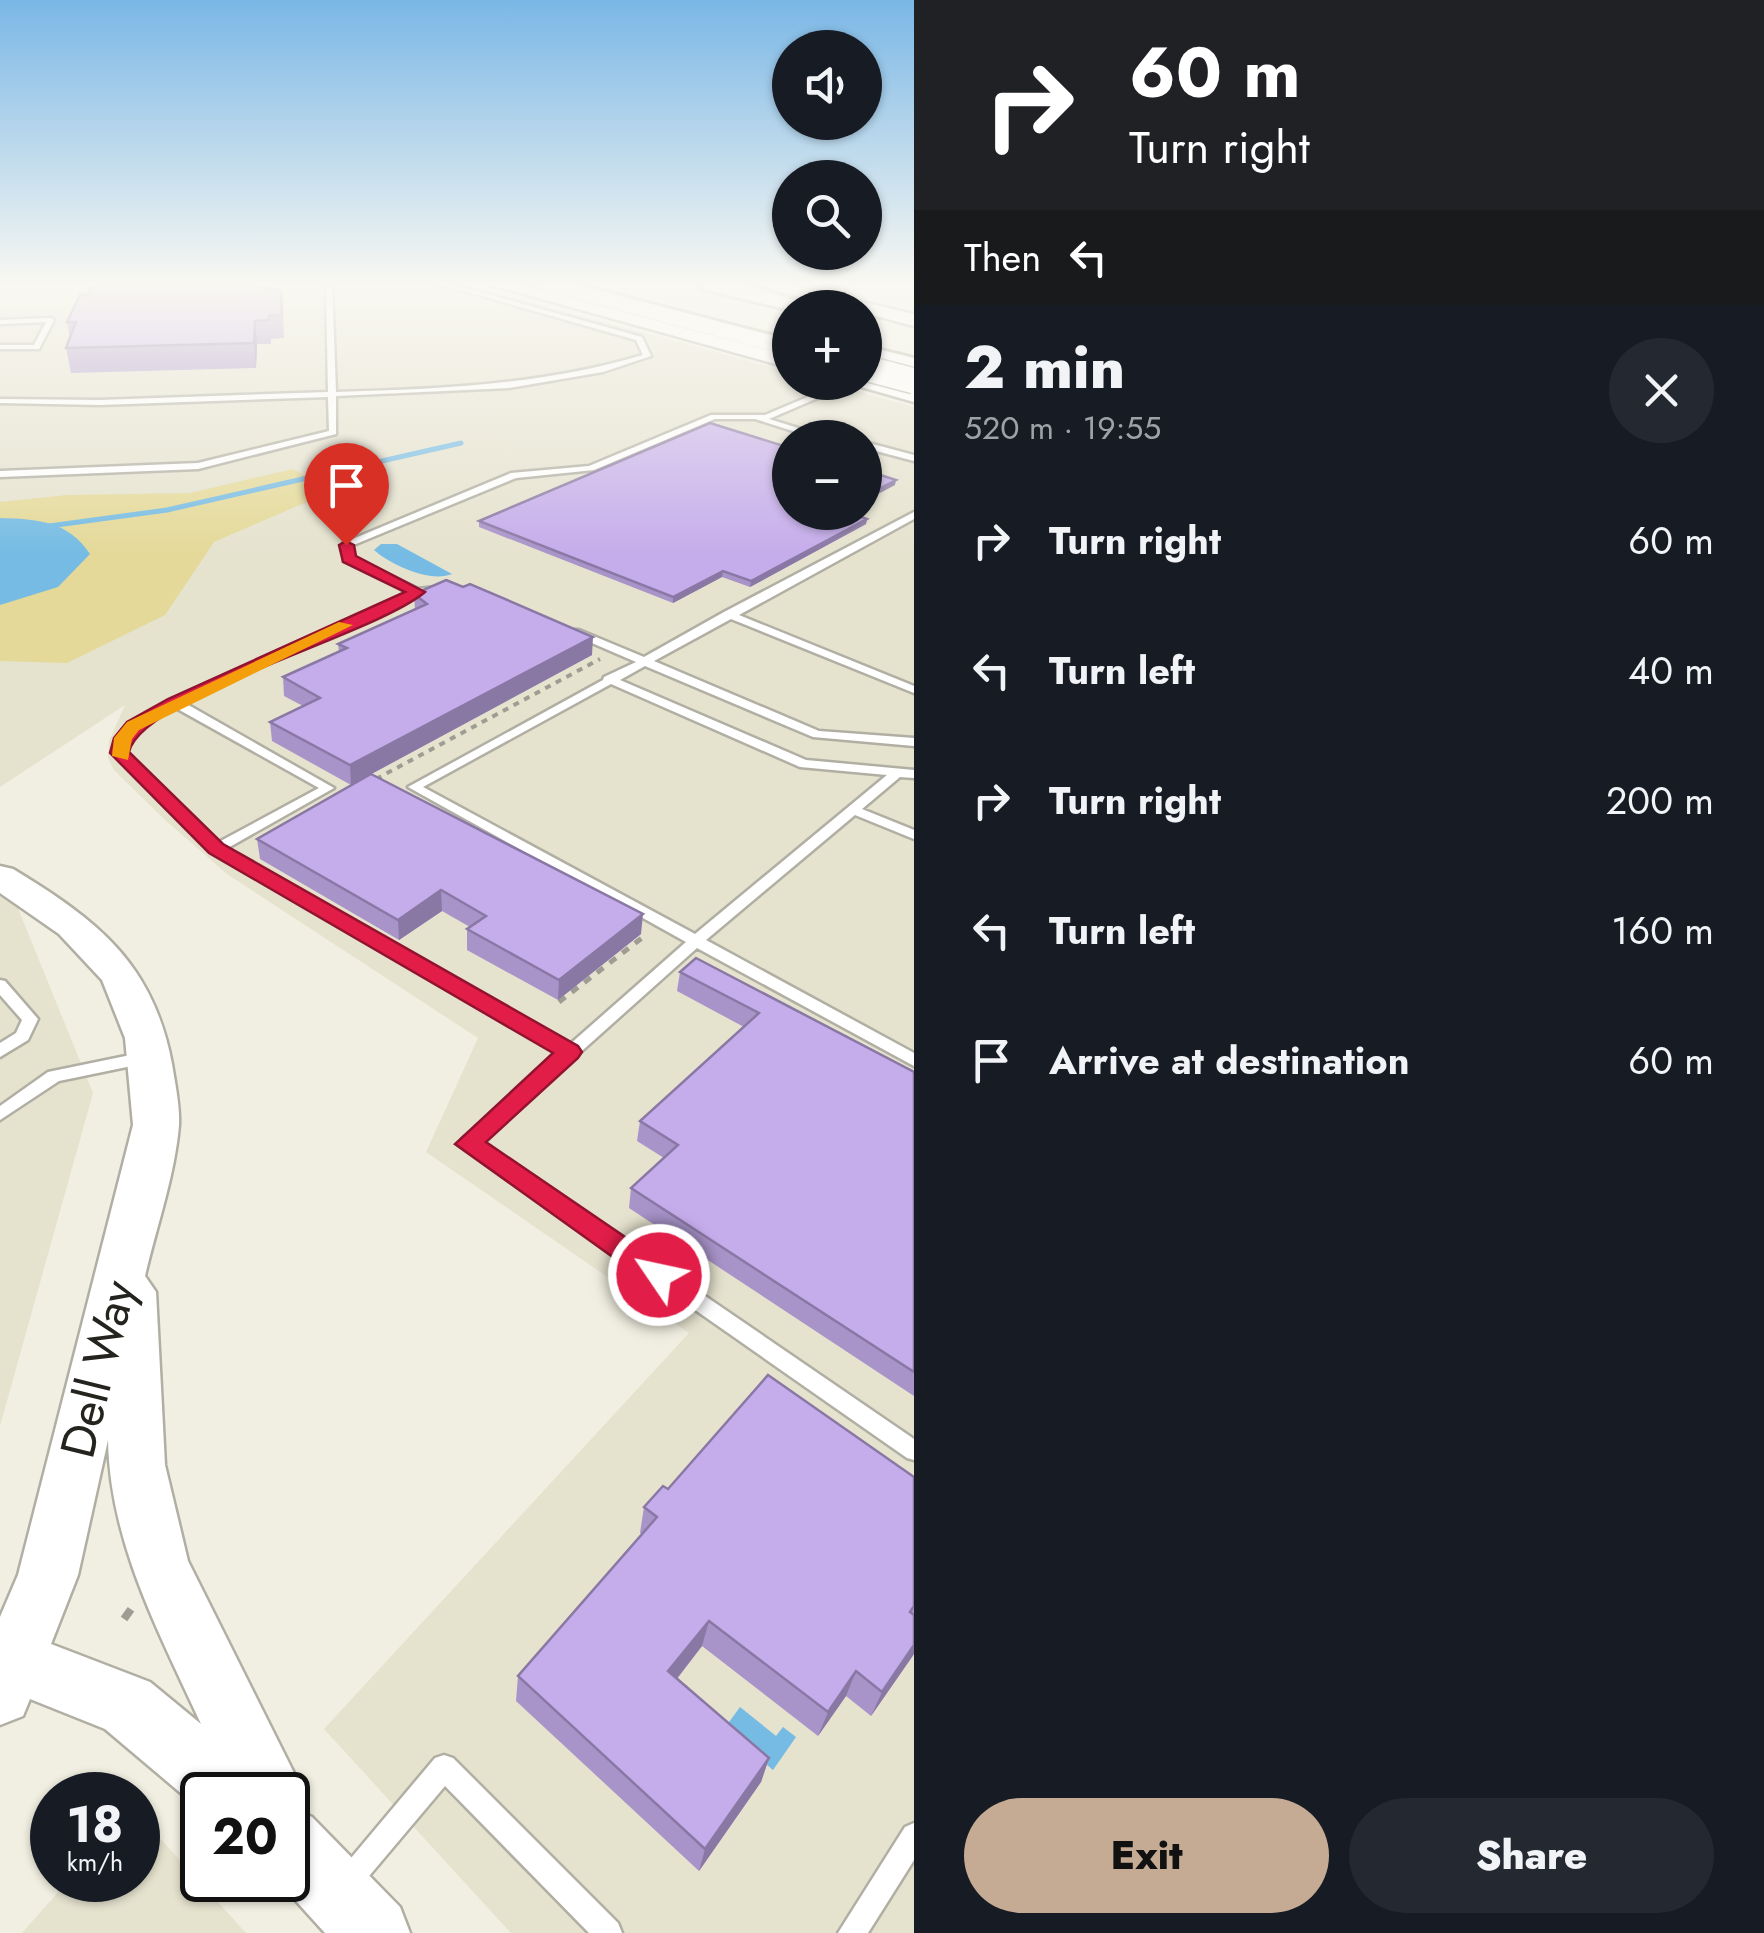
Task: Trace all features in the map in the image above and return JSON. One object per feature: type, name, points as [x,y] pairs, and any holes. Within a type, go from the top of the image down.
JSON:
[{"type":"street","points":[[882,381],[911,380]]},
{"type":"street","name":"Dell Way","points":[[7,889],[72,922],[113,963],[138,1008],[154,1056],[156,1124],[48,1575],[8,1678],[127,1706],[208,1772]]},
{"type":"street","points":[[130,1238],[138,1465],[159,1566],[264,1772]]},
{"type":"lane","points":[[0,474],[198,466],[333,432],[329,374]]},
{"type":"lane","points":[[0,401],[329,394],[516,383],[572,374]]},
{"type":"lane","points":[[417,592],[348,559],[346,545],[514,475],[590,468],[714,417],[766,417],[807,400]]},
{"type":"lane","points":[[753,417],[772,422]]},
{"type":"lane","points":[[882,449],[914,458]]},
{"type":"lane","points":[[914,515],[641,660],[414,787],[914,1060]]},
{"type":"lane","points":[[447,589],[417,592],[174,702],[133,726],[123,738],[120,753],[216,849],[570,1052]]},
{"type":"lane","points":[[728,614],[914,690]]},
{"type":"lane","points":[[570,630],[817,734],[914,742]]},
{"type":"lane","points":[[608,679],[804,764],[914,774]]},
{"type":"lane","points":[[174,702],[328,788],[216,849]]},
{"type":"lane","points":[[895,775],[694,942],[468,1144],[914,1451]]},
{"type":"lane","points":[[854,810],[914,835]]},
{"type":"lane","points":[[0,985],[30,1019],[22,1036],[0,1051]]},
{"type":"lane","points":[[0,1114],[54,1076],[154,1056]]},
{"type":"lane","points":[[310,1856],[444,1767],[608,1933]]},
{"type":"lane","points":[[852,1933],[914,1836]]},
{"type":"path","points":[[586,650],[603,658]]},
{"type":"path","points":[[535,685],[560,695]]},
{"type":"shaded area","points":[[0,374],[772,374],[772,400],[882,398],[914,407],[914,1933],[511,1933],[324,1729],[689,1333],[426,1152],[478,1038],[227,874],[114,770],[108,758],[109,741],[125,705],[0,787]]},
{"type":"shaded area","points":[[293,469],[332,491],[214,542],[165,615],[67,663],[0,661],[0,502],[67,495],[190,493]]},
{"type":"shaded area","points":[[0,864],[93,1093],[0,1426]]},
{"type":"shaded area","points":[[160,1838],[180,1860],[180,1902],[218,1902],[246,1933],[22,1933],[49,1902],[160,1902]]},
{"type":"water","points":[[0,518],[27,519],[62,528],[90,554],[58,587],[0,605]]},
{"type":"water","points":[[381,544],[397,544],[452,574],[433,576],[400,567],[374,550]]},
{"type":"water","points":[[740,1707],[776,1736],[783,1727],[796,1737],[773,1770],[724,1729]]},
{"type":"building","points":[[710,423],[772,442],[772,530],[846,530],[751,581],[723,571],[673,597],[479,521]]},
{"type":"building","points":[[882,475],[896,480],[882,487]]},
{"type":"building","points":[[446,580],[463,587],[470,584],[593,637],[350,765],[270,722],[320,698],[283,677],[347,648],[338,644],[427,604],[414,594]]},
{"type":"building","points":[[371,774],[643,914],[559,980],[467,929],[486,916],[441,890],[398,920],[257,839]]},
{"type":"building","points":[[696,958],[914,1072],[914,1372],[631,1188],[678,1145],[640,1121],[759,1013],[680,972]]},
{"type":"building","points":[[768,1375],[914,1477],[914,1606],[910,1612],[914,1615],[914,1645],[882,1692],[856,1671],[828,1712],[709,1621],[668,1671],[769,1758],[705,1849],[518,1676],[657,1517],[644,1507],[663,1486],[668,1489]]},
{"type":"waterway","points":[[49,526],[167,510],[461,443]]},
{"type":"slow traffic","points":[[122,756],[123,738],[133,726],[174,702],[345,625]]},
{"type":"route","points":[[346,545],[348,559],[417,592],[174,702],[133,726],[123,738],[120,753],[130,768],[216,849],[570,1052],[468,1144],[659,1275]]}]
